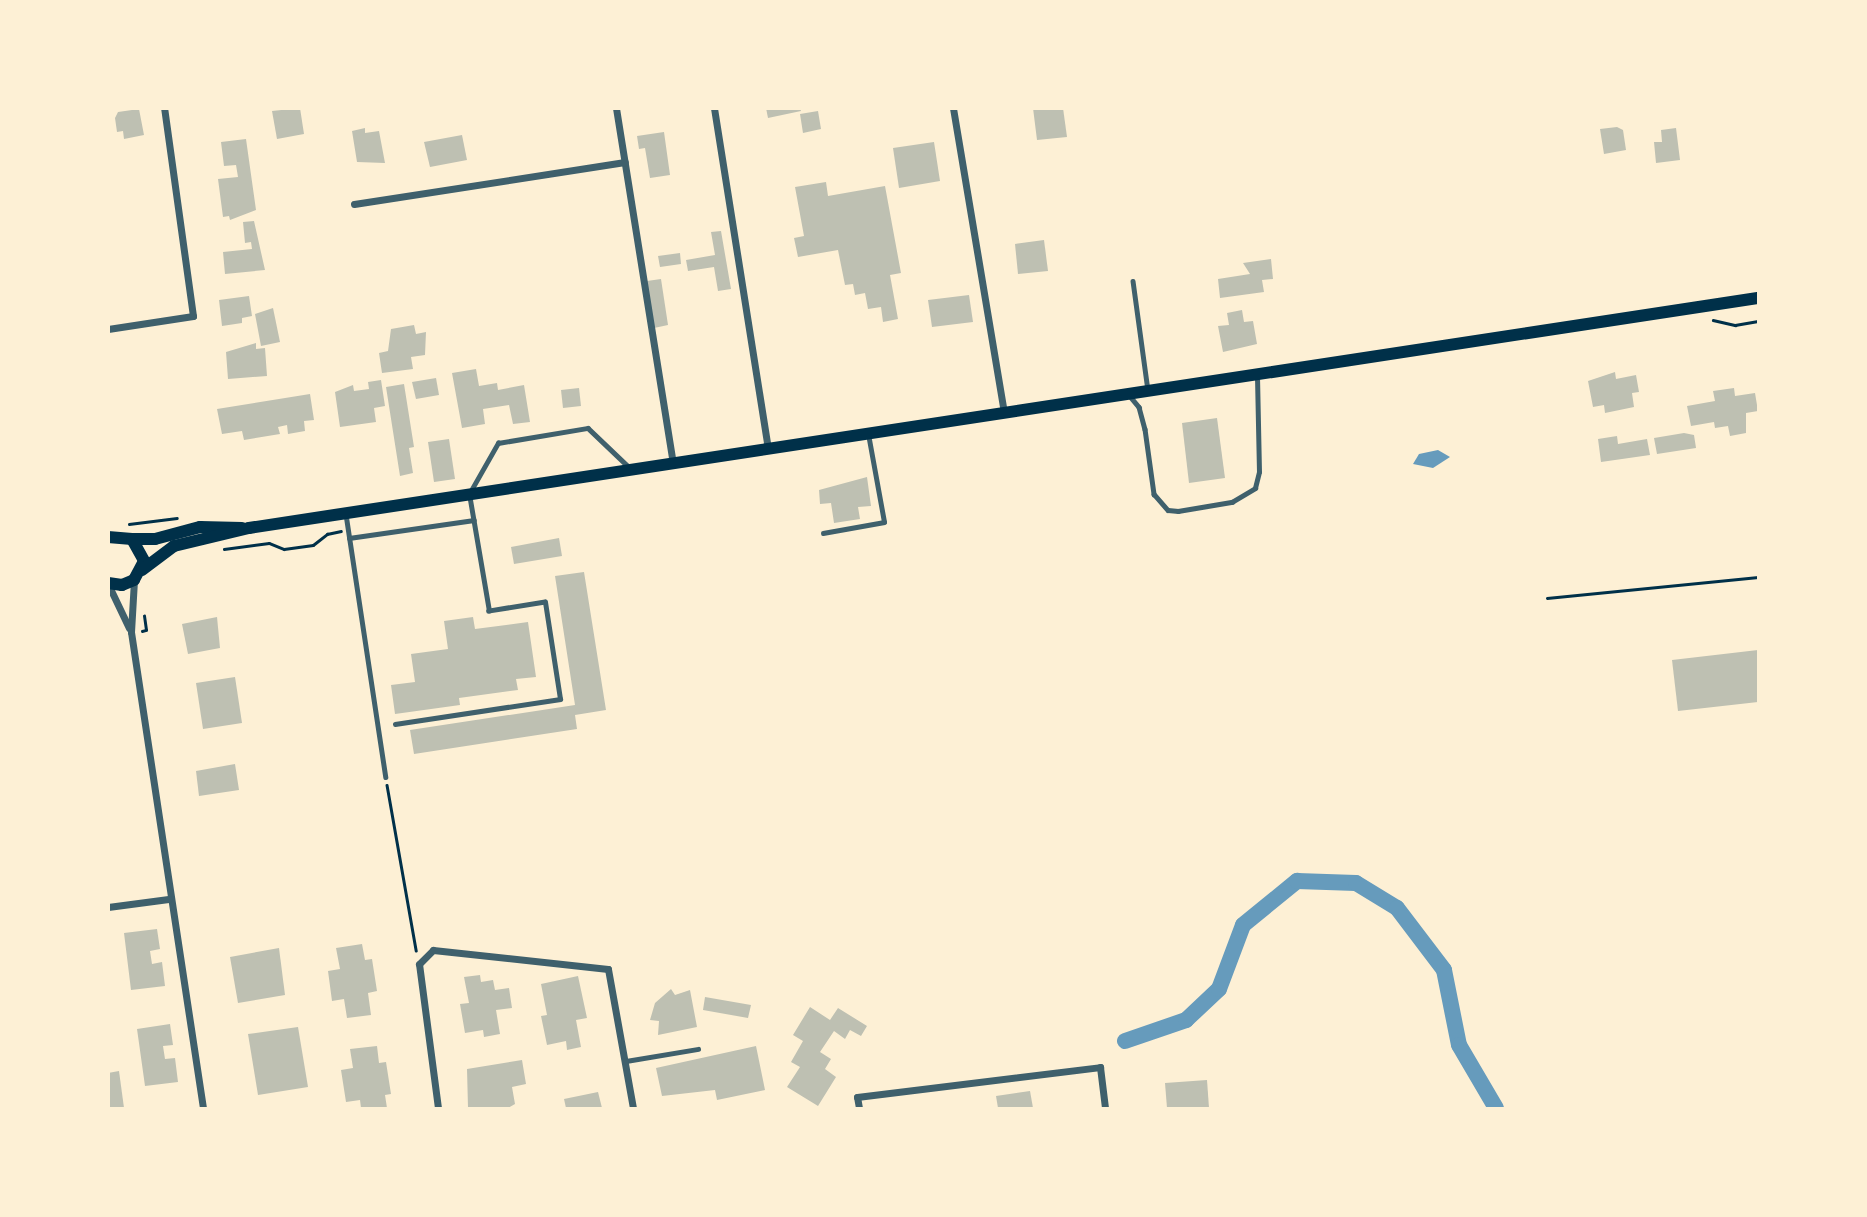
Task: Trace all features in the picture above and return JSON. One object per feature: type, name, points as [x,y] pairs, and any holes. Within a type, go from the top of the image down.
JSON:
[{"type":"main road","points":[[108,584],[122,585],[174,546],[249,528],[1759,298]]},
{"type":"main road","points":[[108,537],[155,539],[200,527],[249,528]]},
{"type":"main road","points":[[132,539],[142,552],[138,575]]},
{"type":"street","points":[[108,329],[193,316],[164,108]]},
{"type":"street","points":[[616,108],[673,463]]},
{"type":"street","points":[[714,108],[768,448]]},
{"type":"street","points":[[953,108],[1004,413]]},
{"type":"street","points":[[354,204],[625,162]]},
{"type":"street","points":[[138,575],[131,632],[168,899],[202,1108]]},
{"type":"street","points":[[108,584],[131,632]]},
{"type":"street","points":[[108,907],[168,899]]},
{"type":"street","points":[[438,1108],[419,964],[433,950],[608,969],[633,1108]]},
{"type":"street","points":[[859,1108],[857,1097],[1100,1067],[1105,1108]]},
{"type":"lane","points":[[1133,281],[1148,392]]},
{"type":"lane","points":[[1128,394],[1139,407],[1145,429],[1154,494],[1168,509],[1178,511],[1232,502],[1255,488],[1259,472],[1257,375]]},
{"type":"lane","points":[[395,724],[560,699],[545,602],[489,611],[469,494],[498,443],[588,428],[631,469]]},
{"type":"lane","points":[[823,533],[884,522],[868,433]]},
{"type":"lane","points":[[345,513],[386,778]]},
{"type":"lane","points":[[349,538],[474,520]]},
{"type":"lane","points":[[626,1061],[698,1049]]},
{"type":"path","points":[[125,524],[176,516]]},
{"type":"path","points":[[222,550],[269,543],[277,549],[313,545],[334,532]]},
{"type":"path","points":[[1547,598],[1759,577]]},
{"type":"path","points":[[144,609],[146,630]]},
{"type":"path","points":[[386,778],[419,964]]},
{"type":"water","points":[[1438,450],[1450,457],[1433,468],[1413,464],[1419,454]]},
{"type":"building","points":[[300,108],[304,134],[277,139],[272,111]]},
{"type":"building","points":[[766,108],[800,108],[801,111],[768,118]]},
{"type":"building","points":[[1033,108],[1063,108],[1067,137],[1037,140]]},
{"type":"building","points":[[139,109],[144,135],[124,139],[123,131],[117,132],[115,118],[118,112]]},
{"type":"building","points":[[818,111],[821,129],[803,133],[800,114]]},
{"type":"building","points":[[1617,127],[1623,130],[1626,150],[1604,154],[1600,129]]},
{"type":"building","points":[[365,128],[365,133],[379,131],[385,163],[357,162],[352,131]]},
{"type":"building","points":[[1676,128],[1680,160],[1656,163],[1654,142],[1662,142],[1661,130]]},
{"type":"building","points":[[664,132],[670,175],[650,178],[645,148],[639,149],[637,136]]},
{"type":"building","points":[[462,135],[467,160],[430,167],[424,142]]},
{"type":"building","points":[[246,139],[256,210],[230,220],[229,216],[223,217],[218,179],[238,177],[236,165],[224,166],[221,142]]},
{"type":"building","points":[[934,142],[940,181],[899,188],[893,148]]},
{"type":"building","points":[[826,182],[828,196],[885,186],[901,273],[890,275],[898,319],[883,322],[881,307],[868,309],[865,293],[855,295],[853,284],[845,285],[838,250],[798,257],[794,238],[804,236],[795,187]]},
{"type":"building","points":[[254,221],[265,270],[225,274],[223,252],[252,249],[251,242],[245,243],[243,222]]},
{"type":"building","points":[[721,231],[731,289],[718,291],[714,267],[688,271],[686,260],[715,255],[711,232]]},
{"type":"building","points":[[1044,240],[1048,271],[1018,274],[1015,244]]},
{"type":"building","points":[[680,253],[681,264],[660,267],[658,256]]},
{"type":"building","points":[[1271,259],[1273,279],[1262,280],[1264,292],[1220,298],[1218,279],[1250,274],[1243,263]]},
{"type":"building","points":[[661,279],[668,325],[654,328],[647,281]]},
{"type":"building","points":[[969,295],[973,322],[932,327],[928,300]]},
{"type":"building","points":[[249,296],[252,316],[242,318],[242,323],[222,326],[219,300]]},
{"type":"building","points":[[273,308],[280,342],[261,346],[255,314]]},
{"type":"building","points":[[1242,310],[1244,322],[1253,321],[1257,344],[1223,352],[1218,326],[1229,325],[1227,313]]},
{"type":"building","points":[[414,325],[416,334],[426,332],[425,355],[411,357],[413,369],[382,373],[379,353],[388,351],[391,329]]},
{"type":"building","points":[[256,343],[256,349],[265,348],[267,376],[228,379],[226,352]]},
{"type":"building","points":[[476,369],[479,386],[497,383],[498,390],[524,385],[530,422],[513,424],[509,405],[483,409],[485,424],[462,428],[452,373]]},
{"type":"building","points":[[1615,372],[1616,379],[1636,375],[1639,392],[1632,393],[1634,407],[1605,413],[1604,405],[1593,407],[1588,381]]},
{"type":"building","points":[[436,378],[439,395],[416,399],[412,382]]},
{"type":"building","points":[[381,380],[385,406],[374,408],[376,422],[340,427],[335,392],[353,385],[354,391],[369,389],[368,382]]},
{"type":"building","points":[[404,384],[414,447],[409,448],[413,473],[400,476],[386,387]]},
{"type":"building","points":[[579,388],[581,406],[563,408],[561,390]]},
{"type":"building","points":[[1734,388],[1735,396],[1755,393],[1758,411],[1746,413],[1746,433],[1730,436],[1728,426],[1715,428],[1714,422],[1691,426],[1687,406],[1715,401],[1713,391]]},
{"type":"building","points":[[310,394],[314,420],[304,421],[305,431],[288,434],[287,425],[278,427],[280,434],[244,440],[242,431],[222,434],[217,409]]},
{"type":"building","points":[[1217,418],[1225,478],[1189,483],[1182,423]]},
{"type":"building","points":[[1684,433],[1694,435],[1696,448],[1657,454],[1654,438]]},
{"type":"building","points":[[1617,436],[1618,444],[1647,439],[1650,455],[1601,462],[1598,439]]},
{"type":"building","points":[[449,439],[455,479],[434,482],[428,442]]},
{"type":"building","points":[[867,477],[871,506],[858,507],[860,519],[834,523],[831,503],[820,504],[819,490]]},
{"type":"building","points":[[559,538],[562,556],[514,564],[511,547]]},
{"type":"building","points":[[584,572],[606,710],[575,715],[577,729],[414,754],[410,730],[575,705],[555,576]]},
{"type":"building","points":[[217,617],[220,648],[188,654],[182,624]]},
{"type":"building","points":[[473,617],[475,629],[528,622],[536,677],[516,679],[518,690],[459,698],[460,705],[395,714],[391,685],[415,682],[411,654],[448,649],[444,621]]},
{"type":"building","points":[[1758,650],[1758,702],[1678,711],[1672,660]]},
{"type":"building","points":[[235,677],[242,723],[203,729],[196,683]]},
{"type":"building","points":[[235,764],[239,790],[199,796],[196,771]]},
{"type":"building","points":[[157,929],[160,949],[150,951],[152,964],[162,962],[165,986],[131,990],[124,933]]},
{"type":"building","points":[[362,944],[365,960],[372,959],[377,991],[368,993],[371,1015],[347,1018],[344,999],[332,1001],[328,971],[340,969],[336,948]]},
{"type":"building","points":[[279,948],[285,995],[238,1003],[230,957]]},
{"type":"building","points":[[480,975],[481,982],[493,980],[495,990],[509,988],[512,1008],[496,1010],[500,1034],[484,1037],[483,1030],[465,1033],[460,1004],[469,1003],[464,977]]},
{"type":"building","points":[[578,976],[587,1018],[576,1020],[581,1047],[567,1050],[566,1041],[547,1045],[541,1016],[547,1015],[541,984]]},
{"type":"building","points":[[671,989],[675,995],[690,990],[697,1027],[658,1035],[659,1021],[650,1020],[655,1003]]},
{"type":"building","points":[[705,997],[751,1005],[748,1018],[703,1010]]},
{"type":"building","points":[[810,1007],[830,1020],[838,1008],[867,1026],[861,1036],[850,1030],[845,1039],[834,1031],[820,1052],[831,1059],[825,1069],[836,1077],[818,1106],[787,1087],[800,1067],[791,1062],[803,1041],[793,1035]]},
{"type":"building","points":[[170,1024],[173,1045],[163,1046],[165,1059],[175,1058],[178,1082],[145,1086],[137,1029]]},
{"type":"building","points":[[298,1027],[308,1087],[258,1095],[248,1034]]},
{"type":"building","points":[[377,1046],[379,1063],[386,1062],[391,1094],[385,1095],[387,1108],[361,1108],[360,1100],[346,1102],[341,1070],[353,1068],[350,1049]]},
{"type":"building","points":[[756,1046],[765,1090],[717,1100],[715,1090],[662,1096],[656,1068]]},
{"type":"building","points":[[522,1060],[526,1084],[512,1087],[515,1104],[508,1108],[468,1108],[467,1069]]},
{"type":"building","points":[[119,1071],[124,1108],[108,1108],[108,1073]]},
{"type":"building","points":[[1207,1080],[1209,1108],[1167,1108],[1165,1083]]},
{"type":"building","points":[[1030,1091],[1033,1108],[998,1108],[996,1096]]},
{"type":"building","points":[[598,1092],[602,1108],[566,1108],[564,1099]]},
{"type":"waterway","points":[[1125,1041],[1186,1020],[1219,989],[1243,925],[1297,881],[1356,883],[1397,908],[1444,970],[1459,1045],[1496,1108]]}]
